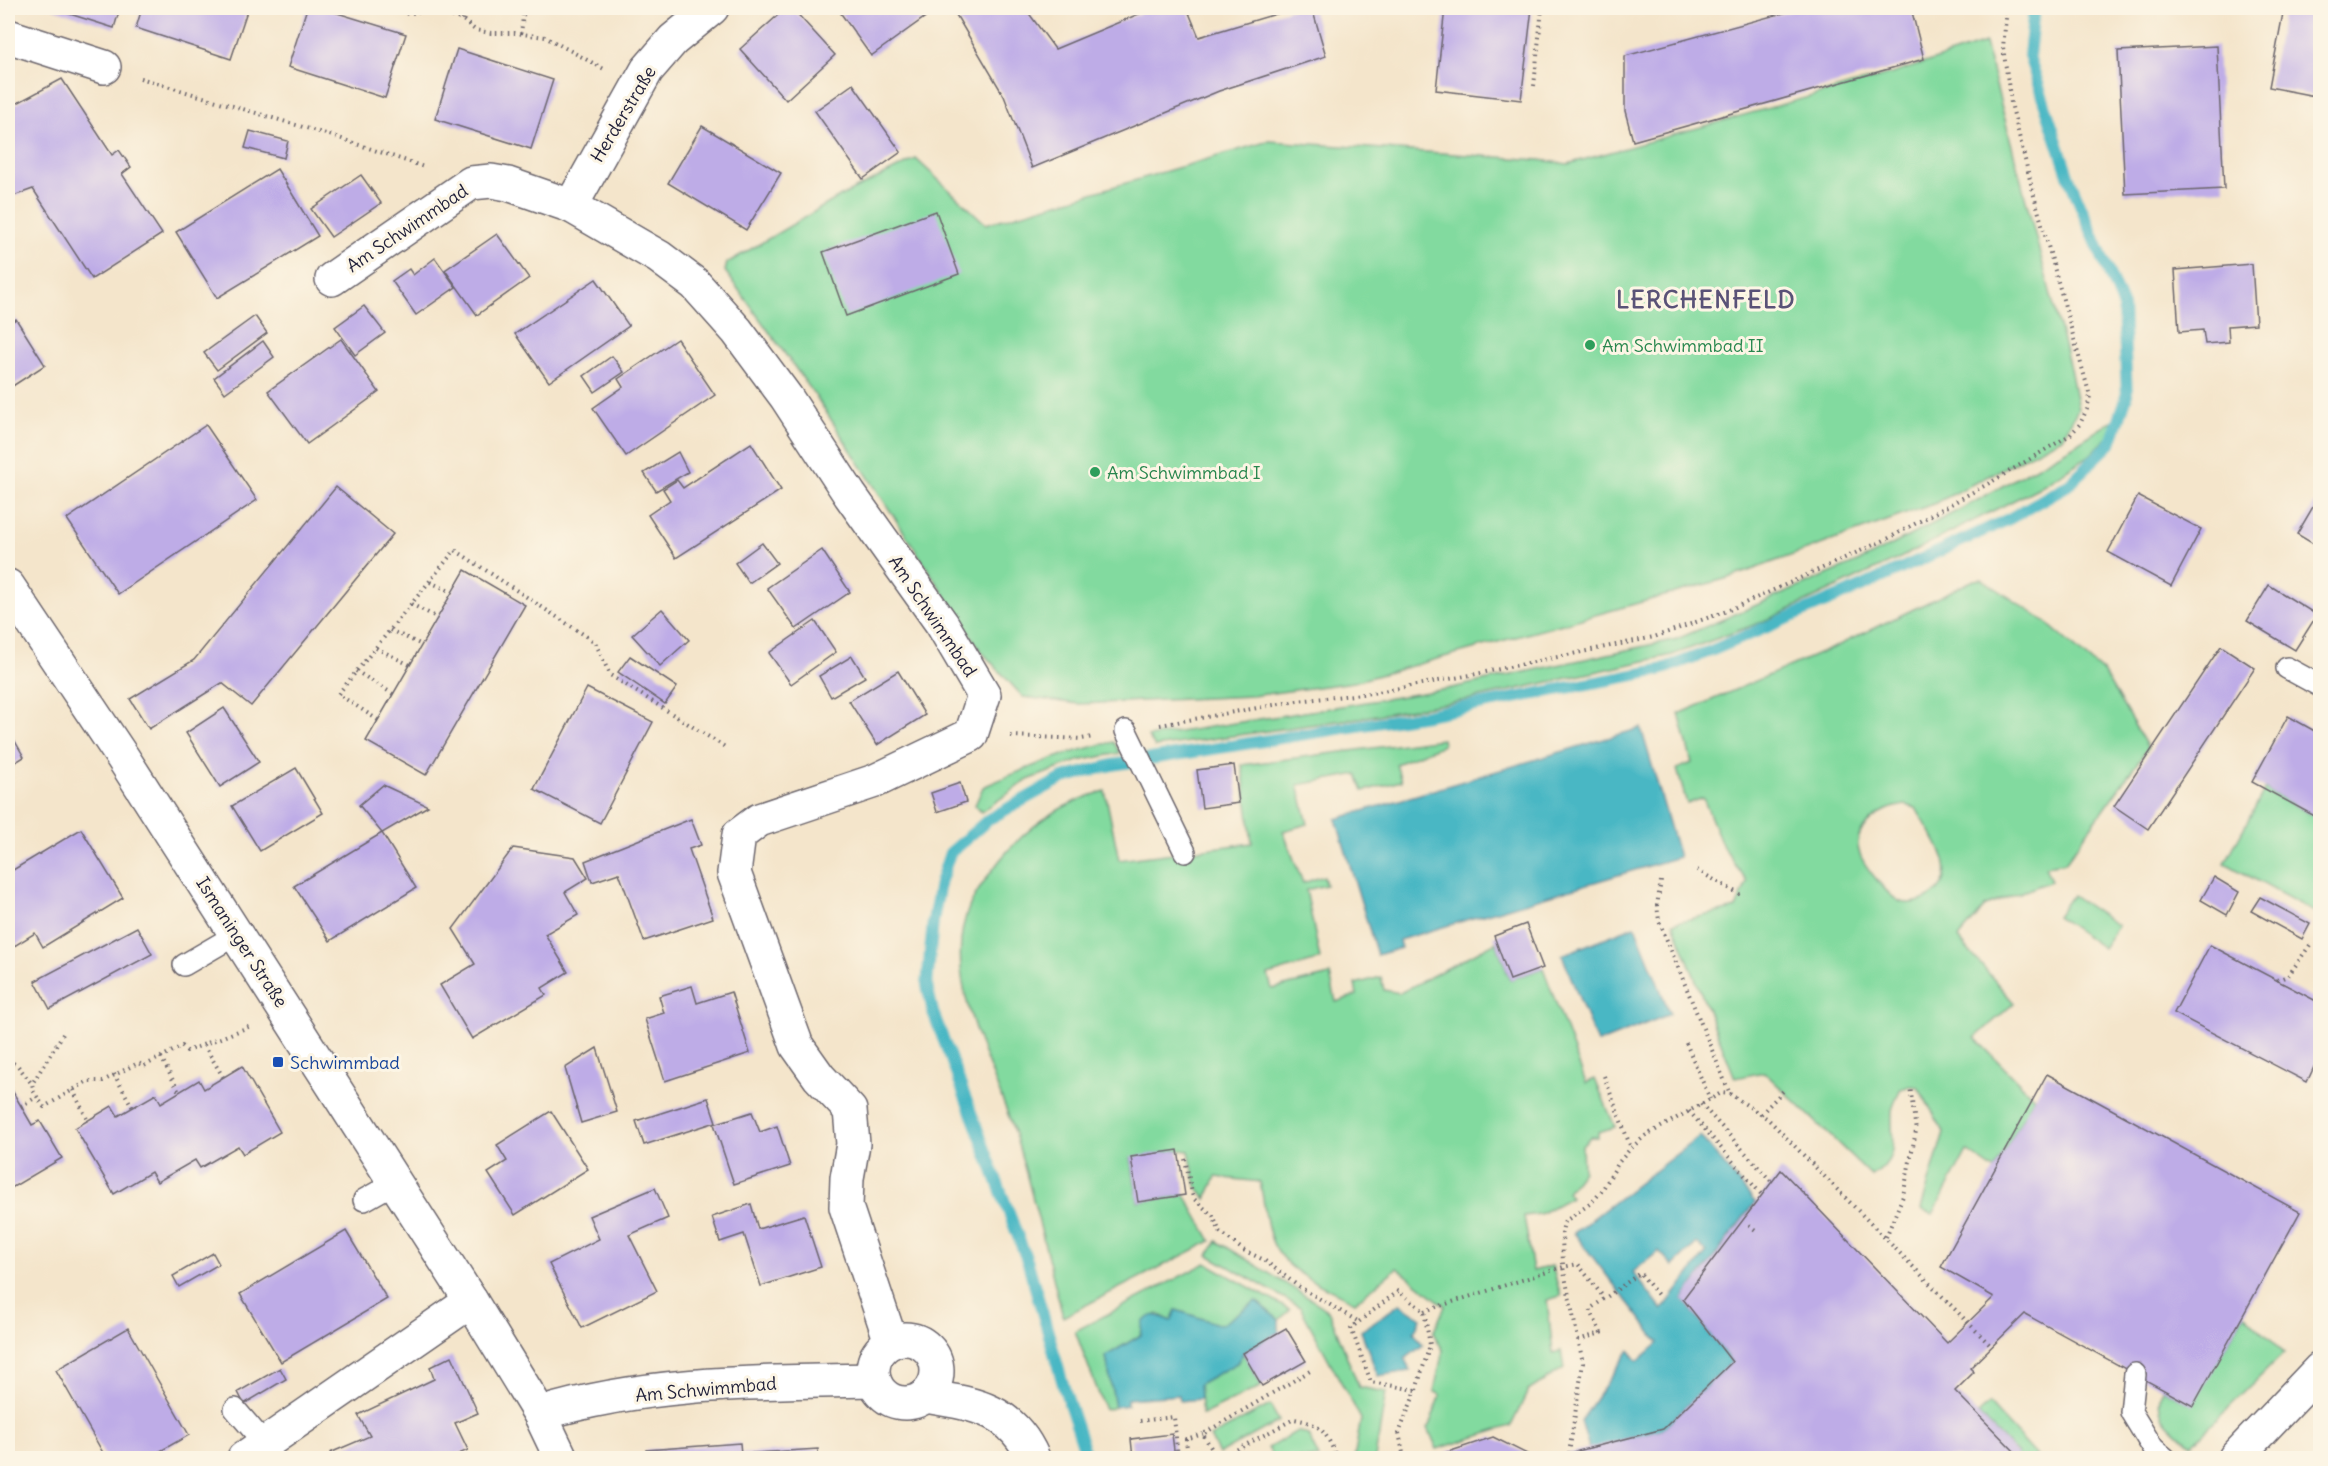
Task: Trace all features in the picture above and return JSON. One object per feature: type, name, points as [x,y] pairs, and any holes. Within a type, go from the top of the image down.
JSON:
[{"type":"street","name":"Herderstraße","points":[[571,206],[647,69],[673,40],[712,8]]},
{"type":"street","points":[[8,36],[104,67]]},
{"type":"street","name":"Am Schwimmbad","points":[[332,279],[471,183],[491,181],[508,184],[571,206],[659,257],[695,284],[743,339],[786,397],[850,495],[942,624],[984,695],[971,735]]},
{"type":"street","name":"Ismaninger Straße","points":[[8,586],[123,758],[396,1182],[540,1414],[561,1458]]},
{"type":"street","points":[[891,1342],[846,1207],[847,1178],[853,1144],[850,1110],[819,1077],[797,1046],[734,873],[738,835],[759,820],[875,781],[971,735]]},
{"type":"street","points":[[254,1451],[471,1301]]},
{"type":"street","points":[[911,1340],[922,1344],[930,1352],[937,1372],[932,1388],[925,1396],[904,1403],[894,1401],[879,1390],[874,1380],[875,1358],[891,1342],[911,1340]]},
{"type":"street","points":[[2235,1458],[2320,1369]]},
{"type":"street","name":"Am Schwimmbad","points":[[540,1414],[566,1406],[681,1388],[742,1383],[874,1380]]},
{"type":"street","points":[[925,1396],[972,1405],[998,1414],[1022,1437],[1033,1458]]},
{"type":"lane","points":[[2287,668],[2320,686]]},
{"type":"lane","points":[[1128,735],[1185,852]]},
{"type":"lane","points":[[184,965],[237,934]]},
{"type":"lane","points":[[364,1200],[396,1182]]},
{"type":"lane","points":[[2135,1374],[2131,1412],[2153,1448],[2165,1458]]},
{"type":"lane","points":[[235,1409],[254,1451]]},
{"type":"path","points":[[389,8],[408,14],[431,9],[462,20],[475,30],[545,37],[636,86]]},
{"type":"path","points":[[462,20],[464,8]]},
{"type":"path","points":[[521,34],[524,8]]},
{"type":"path","points":[[1534,86],[1542,8]]},
{"type":"path","points":[[971,735],[1082,739],[1128,735],[1297,701],[1383,691],[1472,675],[1654,637],[1727,611],[1889,538],[2070,435],[2080,424],[2090,396],[2033,192],[2011,103],[2003,47],[2007,8]]},
{"type":"path","points":[[104,67],[336,137],[471,183]]},
{"type":"path","points":[[378,720],[338,694],[455,550],[595,642],[610,675],[725,747]]},
{"type":"path","points":[[430,582],[452,592]]},
{"type":"path","points":[[411,604],[438,618]]},
{"type":"path","points":[[390,630],[422,645]]},
{"type":"path","points":[[376,648],[410,665]]},
{"type":"path","points":[[356,671],[393,694]]},
{"type":"path","points":[[1697,870],[1741,895]]},
{"type":"path","points":[[1661,881],[1657,905],[1659,921],[1730,1094]]},
{"type":"path","points":[[2277,980],[2288,976],[2310,945]]},
{"type":"path","points":[[8,1060],[18,1066],[45,1107],[88,1081],[103,1081],[138,1063],[144,1066],[182,1046],[188,1051],[257,1023]]},
{"type":"path","points":[[32,1084],[63,1034]]},
{"type":"path","points":[[1686,1042],[1710,1099]]},
{"type":"path","points":[[204,1045],[223,1077]]},
{"type":"path","points":[[161,1057],[179,1092]]},
{"type":"path","points":[[114,1074],[133,1108]]},
{"type":"path","points":[[1604,1076],[1631,1148]]},
{"type":"path","points":[[1886,1237],[1904,1196],[1916,1131],[1910,1086]]},
{"type":"path","points":[[74,1090],[88,1121]]},
{"type":"path","points":[[1761,1114],[1784,1090]]},
{"type":"path","points":[[1569,1453],[1583,1363],[1563,1267],[1564,1222],[1591,1203],[1601,1192],[1619,1162],[1645,1136],[1721,1093],[1730,1094],[1761,1114],[1886,1237],[1992,1347]]},
{"type":"path","points":[[21,1106],[37,1097]]},
{"type":"path","points":[[1701,1104],[1771,1181]]},
{"type":"path","points":[[1689,1111],[1761,1194]]},
{"type":"path","points":[[1185,1159],[1193,1198],[1213,1216],[1220,1232],[1243,1250],[1264,1260],[1298,1286],[1359,1322]]},
{"type":"path","points":[[1749,1225],[1758,1232]]},
{"type":"path","points":[[1424,1311],[1578,1264],[1604,1298]]},
{"type":"path","points":[[1578,1340],[1601,1333],[1590,1309],[1640,1273],[1658,1295]]},
{"type":"path","points":[[1404,1458],[1400,1433],[1416,1390],[1430,1345],[1424,1311],[1398,1290],[1351,1328],[1371,1382],[1416,1390]]},
{"type":"path","points":[[1188,1458],[1186,1439],[1203,1434],[1310,1371]]},
{"type":"path","points":[[1140,1421],[1174,1418],[1178,1458]]},
{"type":"path","points":[[1203,1434],[1219,1458],[1294,1419],[1318,1426],[1328,1435],[1337,1458]]},
{"type":"green space","points":[[1985,43],[2070,368],[2078,409],[2062,438],[1936,503],[1732,577],[1354,682],[1252,696],[1079,704],[1023,697],[981,651],[817,398],[725,271],[727,263],[841,196],[916,159],[986,224],[1269,141],[1540,160],[1568,164],[1891,74]]},
{"type":"green space","points":[[2112,421],[2113,432],[2089,456],[2038,488],[1902,557],[1765,621],[1672,655],[1467,700],[1359,718],[1155,747],[1148,737],[1447,689],[1677,639],[1871,556],[1976,501]]},
{"type":"green space","points":[[1982,579],[2043,620],[2103,672],[2148,748],[2065,863],[2045,866],[2051,881],[1986,906],[1958,938],[2014,1003],[1975,1038],[2034,1098],[1994,1170],[1967,1151],[1933,1214],[1921,1209],[1944,1132],[1918,1087],[1910,1086],[1901,1089],[1892,1111],[1891,1155],[1888,1162],[1872,1176],[1764,1072],[1735,1078],[1673,923],[1736,908],[1747,882],[1723,847],[1703,798],[1687,804],[1677,769],[1692,763],[1679,714],[1837,646],[1974,580]],"holes":[[[1906,805],[1916,808],[1942,853],[1945,876],[1941,887],[1931,896],[1917,902],[1905,903],[1891,895],[1871,873],[1862,858],[1858,843],[1863,828],[1887,810]]]},
{"type":"green space","points":[[1442,739],[1443,745],[1396,764],[1401,781],[1363,791],[1357,774],[1298,785],[1308,824],[1283,831],[1303,883],[1324,876],[1326,885],[1306,890],[1320,959],[1268,975],[1272,989],[1330,975],[1336,1002],[1357,995],[1355,984],[1381,977],[1384,990],[1400,993],[1496,942],[1510,980],[1543,968],[1586,1083],[1595,1079],[1615,1127],[1598,1132],[1598,1137],[1590,1137],[1582,1145],[1583,1171],[1567,1192],[1571,1197],[1540,1214],[1524,1216],[1533,1271],[1552,1266],[1561,1296],[1547,1300],[1553,1353],[1561,1351],[1564,1368],[1528,1391],[1511,1426],[1437,1449],[1428,1428],[1441,1395],[1434,1391],[1443,1350],[1433,1333],[1445,1306],[1397,1268],[1355,1302],[1306,1277],[1285,1260],[1271,1238],[1260,1182],[1216,1177],[1206,1199],[1196,1186],[1189,1151],[1178,1150],[1131,1158],[1138,1202],[1185,1195],[1211,1241],[1063,1317],[1017,1141],[965,994],[961,963],[962,934],[970,905],[988,876],[1022,837],[1047,817],[1075,802],[1105,791],[1119,860],[1252,843],[1242,765]]},
{"type":"green space","points":[[1114,742],[1120,753],[1078,761],[1028,780],[981,812],[975,805],[983,787],[1063,755]]},
{"type":"green space","points":[[2265,789],[2320,819],[2320,915],[2225,863]]},
{"type":"green space","points":[[2072,895],[2118,926],[2103,948],[2057,916]]},
{"type":"green space","points":[[1217,1241],[1322,1306],[1330,1314],[1359,1387],[1386,1392],[1375,1458],[1354,1458],[1361,1419],[1300,1307],[1208,1255]]},
{"type":"green space","points":[[1206,1263],[1290,1310],[1279,1320],[1256,1301],[1221,1325],[1176,1310],[1171,1321],[1158,1314],[1143,1322],[1141,1335],[1106,1356],[1115,1407],[1105,1410],[1075,1331]]},
{"type":"green space","points":[[2244,1314],[2284,1353],[2191,1445],[2165,1421],[2160,1407],[2162,1389],[2192,1405]]},
{"type":"green space","points":[[1243,1353],[1262,1386],[1202,1415],[1199,1384],[1237,1363]]},
{"type":"green space","points":[[1989,1404],[2037,1456],[2035,1458],[2014,1458],[2018,1454],[1978,1414]]},
{"type":"green space","points":[[1270,1405],[1279,1421],[1219,1454],[1210,1437]]},
{"type":"green space","points":[[1297,1431],[1308,1435],[1319,1458],[1274,1458],[1268,1448]]},
{"type":"water","points":[[1641,728],[1679,857],[1399,940],[1401,948],[1377,955],[1336,819]]},
{"type":"water","points":[[1635,926],[1670,1014],[1597,1043],[1562,955]]},
{"type":"water","points":[[1700,1136],[1755,1202],[1683,1299],[1732,1362],[1663,1429],[1589,1449],[1581,1421],[1629,1350],[1638,1361],[1659,1343],[1574,1233]],"holes":[[[1697,1243],[1707,1252],[1662,1310],[1633,1272],[1659,1251],[1673,1266]]]},
{"type":"water","points":[[1256,1301],[1279,1320],[1279,1332],[1243,1353],[1237,1363],[1199,1384],[1200,1399],[1180,1401],[1179,1395],[1127,1399],[1127,1405],[1115,1407],[1106,1356],[1141,1335],[1143,1322],[1151,1316],[1171,1321],[1176,1310],[1221,1325]]},
{"type":"water","points":[[1400,1304],[1421,1318],[1414,1332],[1423,1345],[1405,1359],[1410,1371],[1378,1376],[1361,1331]]},
{"type":"building","points":[[51,8],[120,8],[114,28]]},
{"type":"building","points":[[142,8],[248,8],[231,59],[136,28]]},
{"type":"building","points":[[307,8],[321,8],[406,34],[385,98],[288,67]]},
{"type":"building","points":[[786,8],[792,8],[835,55],[786,100],[740,49]]},
{"type":"building","points":[[837,8],[922,8],[928,15],[871,56]]},
{"type":"building","points":[[952,8],[1025,8],[1055,49],[1153,8],[1187,8],[1199,37],[1296,8],[1312,8],[1326,56],[1219,91],[1032,168],[1004,96]]},
{"type":"building","points":[[1445,8],[1532,8],[1521,100],[1436,90]]},
{"type":"building","points":[[1802,8],[1911,8],[1924,59],[1633,141],[1625,111],[1625,56]]},
{"type":"building","points":[[2284,8],[2320,8],[2320,97],[2269,87]]},
{"type":"building","points":[[2217,46],[2224,189],[2125,194],[2118,51]]},
{"type":"building","points":[[457,49],[553,80],[531,149],[435,119]]},
{"type":"building","points":[[62,79],[112,155],[119,150],[131,167],[122,174],[162,234],[92,279],[33,189],[8,198],[8,108]]},
{"type":"building","points":[[853,84],[901,152],[863,179],[815,111]]},
{"type":"building","points":[[702,126],[781,173],[746,230],[668,183]]},
{"type":"building","points":[[250,131],[288,141],[284,158],[245,148]]},
{"type":"building","points":[[277,169],[318,236],[217,298],[176,232]]},
{"type":"building","points":[[361,175],[381,203],[331,237],[311,209]]},
{"type":"building","points":[[936,211],[959,274],[846,316],[823,252]]},
{"type":"building","points":[[497,234],[529,278],[477,315],[445,270]]},
{"type":"building","points":[[435,258],[456,287],[416,315],[392,281],[409,269],[413,275]]},
{"type":"building","points":[[2252,264],[2256,324],[2228,326],[2229,342],[2205,344],[2203,330],[2179,332],[2175,270]]},
{"type":"building","points":[[596,279],[629,326],[549,382],[515,334]]},
{"type":"building","points":[[364,306],[385,333],[355,355],[335,327]]},
{"type":"building","points":[[255,316],[267,333],[217,370],[204,353]]},
{"type":"building","points":[[16,319],[45,365],[8,389],[8,324]]},
{"type":"building","points":[[341,339],[379,392],[307,444],[268,391]]},
{"type":"building","points":[[677,339],[715,395],[626,456],[593,408],[623,387],[618,379]]},
{"type":"building","points":[[263,341],[274,357],[225,393],[214,378]]},
{"type":"building","points":[[612,356],[624,372],[595,392],[584,376]]},
{"type":"building","points":[[206,425],[257,500],[118,594],[67,519]]},
{"type":"building","points":[[751,443],[781,490],[676,558],[648,515],[670,500],[663,489],[677,480],[683,488]]},
{"type":"building","points":[[678,452],[688,472],[656,491],[644,473]]},
{"type":"building","points":[[336,487],[393,534],[251,706],[222,683],[149,729],[130,699],[194,660]]},
{"type":"building","points":[[2320,495],[2320,548],[2297,534]]},
{"type":"building","points":[[2138,496],[2201,529],[2171,586],[2108,552]]},
{"type":"building","points":[[762,543],[777,563],[749,583],[735,563]]},
{"type":"building","points":[[822,550],[850,592],[796,629],[767,588]]},
{"type":"building","points":[[465,570],[525,605],[426,775],[366,741]]},
{"type":"building","points":[[2269,585],[2317,615],[2295,650],[2247,621]]},
{"type":"building","points":[[662,609],[689,640],[660,666],[632,635]]},
{"type":"building","points":[[815,621],[836,652],[791,684],[769,653]]},
{"type":"building","points":[[2221,646],[2255,668],[2148,829],[2114,806]]},
{"type":"building","points":[[630,656],[677,687],[665,704],[618,672]]},
{"type":"building","points":[[852,656],[865,677],[831,697],[819,676]]},
{"type":"building","points":[[898,671],[925,715],[877,745],[849,701]]},
{"type":"building","points":[[587,688],[653,722],[600,823],[534,789]]},
{"type":"building","points":[[224,708],[259,762],[220,787],[186,733]]},
{"type":"building","points":[[2288,716],[2320,734],[2320,819],[2252,782]]},
{"type":"building","points":[[8,729],[24,757],[8,767]]},
{"type":"building","points":[[1234,765],[1239,803],[1202,808],[1197,770]]},
{"type":"building","points":[[296,768],[323,813],[260,851],[232,806]]},
{"type":"building","points":[[960,783],[966,802],[937,812],[931,793]]},
{"type":"building","points":[[383,785],[428,806],[382,833],[359,805]]},
{"type":"building","points":[[691,819],[701,845],[689,849],[713,918],[644,941],[619,873],[592,882],[585,861]]},
{"type":"building","points":[[81,829],[123,898],[43,947],[35,933],[8,950],[8,873]]},
{"type":"building","points":[[382,833],[416,888],[330,941],[294,886]]},
{"type":"building","points":[[513,848],[575,857],[588,878],[565,892],[578,915],[545,934],[568,972],[542,988],[546,995],[472,1039],[440,985],[475,964],[453,929]]},
{"type":"building","points":[[2214,877],[2239,892],[2227,915],[2201,900]]},
{"type":"building","points":[[2260,897],[2310,924],[2302,939],[2251,911]]},
{"type":"building","points":[[1526,924],[1543,968],[1510,980],[1494,936]]},
{"type":"building","points":[[137,927],[152,954],[50,1009],[35,981]]},
{"type":"building","points":[[2210,945],[2320,1003],[2320,1070],[2314,1067],[2307,1082],[2174,1013]]},
{"type":"building","points":[[692,986],[697,1003],[731,992],[750,1053],[665,1081],[645,1019],[664,1013],[659,996]]},
{"type":"building","points":[[597,1048],[617,1112],[581,1123],[565,1068]]},
{"type":"building","points":[[242,1066],[280,1132],[243,1154],[238,1146],[200,1168],[195,1160],[157,1182],[151,1172],[114,1194],[75,1128],[112,1106],[118,1116],[156,1094],[161,1103],[199,1080],[204,1089]]},
{"type":"building","points":[[2047,1074],[2300,1212],[2193,1406],[2025,1314],[1970,1368],[1974,1372],[1955,1391],[2018,1455],[2014,1458],[1551,1458],[1663,1429],[1732,1362],[1683,1299],[1781,1170],[1947,1343],[1994,1297],[1941,1267]]},
{"type":"building","points":[[10,1087],[32,1125],[40,1121],[62,1158],[8,1190],[8,1088]]},
{"type":"building","points":[[708,1098],[716,1122],[644,1145],[636,1121]]},
{"type":"building","points":[[551,1111],[588,1169],[515,1215],[488,1173],[507,1161],[497,1145]]},
{"type":"building","points":[[752,1112],[760,1132],[777,1126],[790,1166],[734,1184],[714,1124]]},
{"type":"building","points":[[1178,1150],[1185,1195],[1138,1202],[1131,1157]]},
{"type":"building","points":[[655,1188],[668,1218],[629,1235],[657,1291],[582,1328],[549,1264],[599,1239],[589,1216]]},
{"type":"building","points":[[751,1204],[758,1229],[804,1215],[821,1267],[761,1286],[744,1234],[720,1242],[712,1217]]},
{"type":"building","points":[[346,1231],[387,1299],[281,1362],[240,1294]]},
{"type":"building","points":[[213,1253],[219,1264],[179,1287],[173,1276]]},
{"type":"building","points":[[128,1328],[189,1435],[148,1458],[106,1458],[56,1370]]},
{"type":"building","points":[[1286,1328],[1306,1361],[1262,1386],[1243,1353]]},
{"type":"building","points":[[452,1356],[478,1413],[455,1423],[468,1450],[450,1458],[332,1458],[330,1453],[370,1436],[358,1415],[434,1379],[430,1367]]},
{"type":"building","points":[[280,1368],[286,1379],[244,1404],[238,1392]]},
{"type":"building","points":[[1172,1434],[1175,1458],[1133,1458],[1131,1439]]},
{"type":"building","points":[[1493,1437],[1535,1458],[1430,1458]]},
{"type":"building","points":[[740,1443],[741,1454],[818,1449],[819,1458],[647,1458],[646,1450]]},
{"type":"waterway","points":[[1087,1458],[1028,1263],[933,1012],[927,985],[933,921],[940,883],[950,853],[989,819],[1063,778],[1112,765],[1426,715],[1660,670],[1861,587],[2009,519],[2068,485],[2111,443],[2127,396],[2123,307],[2069,178],[2029,56],[2034,8]]},
{"type":"place","name":"Am Schwimmbad II","points":[[1590,345]]},
{"type":"place","name":"Am Schwimmbad I","points":[[1095,472]]},
{"type":"place","name":"Schwimmbad","points":[[278,1062]]},
{"type":"district","name":"LERCHENFELD","points":[[1706,299]]}]
